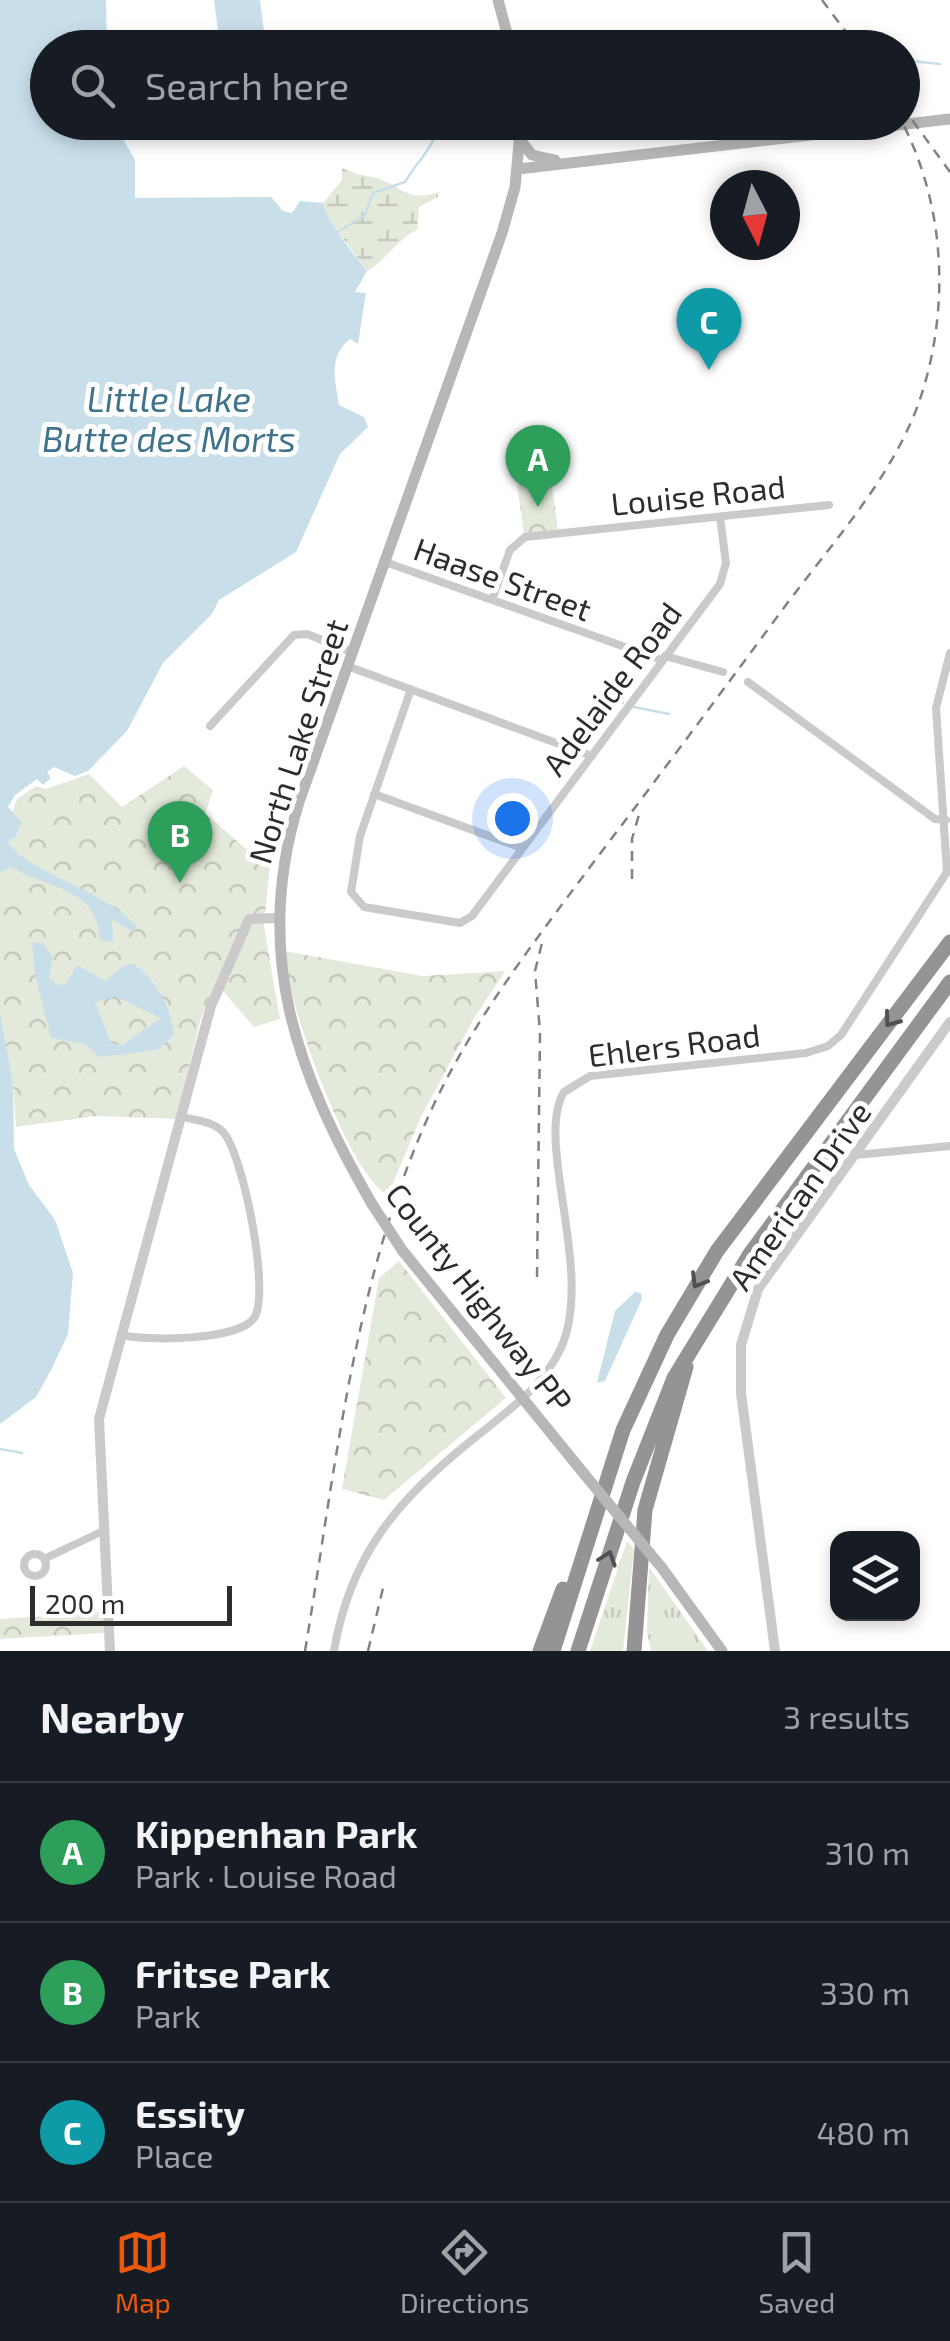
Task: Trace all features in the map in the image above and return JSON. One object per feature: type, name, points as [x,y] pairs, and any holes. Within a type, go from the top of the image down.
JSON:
[{"type":"highway","points":[[553,1651],[641,1387],[692,1290],[717,1251],[950,942]]},
{"type":"highway","points":[[578,1651],[633,1482],[669,1389],[741,1266],[950,982]]},
{"type":"highway","points":[[638,1651],[645,1510],[686,1365]]},
{"type":"highway","points":[[540,1651],[584,1532],[598,1513]]},
{"type":"main road","points":[[498,0],[507,30]]},
{"type":"main road","points":[[920,122],[950,118]]},
{"type":"main road","points":[[520,140],[532,155],[569,163]]},
{"type":"main road","name":"North Lake Street","points":[[278,918],[289,836],[502,233],[518,169],[520,140]]},
{"type":"main road","points":[[518,169],[764,140]]},
{"type":"main road","name":"County Highway PP","points":[[278,918],[280,975],[296,1041],[372,1204],[402,1250],[662,1568],[722,1651]]},
{"type":"street","name":"Louise Road","points":[[492,600],[510,550],[525,537],[830,505]]},
{"type":"street","name":"Adelaide Road","points":[[374,794],[351,882],[356,900],[369,908],[464,922],[724,578],[720,517]]},
{"type":"street","name":"Haase Street","points":[[385,562],[663,658],[723,672]]},
{"type":"street","points":[[210,726],[294,636],[307,634],[352,652]]},
{"type":"street","name":"Ehlers Road","points":[[334,1651],[354,1578],[396,1507],[522,1399],[553,1363],[572,1305],[556,1117],[564,1092],[590,1076],[806,1053],[835,1040],[894,947],[944,882],[949,862],[936,708],[950,653]]},
{"type":"street","points":[[347,666],[592,756]]},
{"type":"street","points":[[748,682],[935,819],[946,820]]},
{"type":"street","points":[[411,688],[374,794],[522,848]]},
{"type":"street","points":[[110,1651],[98,1426],[211,1006],[246,924],[251,918],[278,918]]},
{"type":"street","name":"American Drive","points":[[775,1651],[740,1393],[741,1345],[762,1281],[950,1022]]},
{"type":"street","points":[[121,1335],[153,1340],[234,1330],[248,1325],[259,1308],[254,1240],[230,1144],[218,1127],[180,1116]]},
{"type":"street","points":[[856,1155],[950,1146]]},
{"type":"street","points":[[44,1559],[103,1531]]},
{"type":"green space","points":[[342,168],[410,194],[439,192],[438,197],[419,207],[417,230],[367,271],[324,213],[323,203],[342,180]]},
{"type":"green space","points":[[551,479],[558,530],[524,534],[517,485]]},
{"type":"green space","points":[[184,766],[213,790],[205,813],[261,862],[270,863],[264,926],[280,1019],[254,1027],[216,983],[201,1018],[176,1119],[97,1116],[16,1127],[13,1082],[0,1012],[0,846],[17,799],[36,786],[46,789],[89,774],[122,807]]},
{"type":"green space","points":[[284,951],[423,976],[505,971],[473,1020],[421,1117],[388,1195],[372,1181],[338,1122],[295,1006]]},
{"type":"green space","points":[[399,1261],[506,1398],[384,1500],[342,1489],[379,1278]]},
{"type":"green space","points":[[627,1541],[634,1549],[623,1651],[590,1651]]},
{"type":"green space","points":[[649,1567],[708,1651],[651,1651],[647,1632]]},
{"type":"green space","points":[[103,1612],[104,1633],[0,1639],[0,1619]]},
{"type":"water","name":"Little Lake Butte des Morts","points":[[0,0],[106,0],[107,30],[30,30],[30,140],[124,140],[135,160],[135,198],[271,197],[283,211],[292,213],[300,201],[323,203],[335,228],[367,271],[355,292],[366,293],[358,344],[350,339],[343,346],[335,369],[339,405],[364,417],[368,427],[340,454],[296,552],[219,600],[212,614],[163,663],[127,731],[88,771],[75,776],[54,767],[47,772],[51,778],[43,785],[37,779],[15,795],[8,807],[21,822],[16,836],[8,841],[16,851],[124,914],[137,927],[133,932],[112,919],[113,942],[100,940],[97,923],[80,899],[11,867],[0,872]]},
{"type":"water","points":[[214,0],[260,0],[264,30],[218,30]]},
{"type":"water","points":[[32,942],[43,944],[53,957],[49,978],[58,985],[65,984],[77,965],[105,981],[125,965],[134,964],[162,995],[174,1035],[158,1050],[99,1057],[86,1044],[51,1038],[35,975]],"holes":[[[116,997],[161,1018],[122,1045],[111,1043],[95,1002]]]},
{"type":"water","points":[[0,1012],[13,1082],[14,1149],[29,1185],[55,1220],[73,1273],[68,1334],[51,1370],[36,1397],[0,1424]]},
{"type":"water","points":[[635,1292],[641,1293],[642,1299],[605,1381],[597,1383],[615,1311]]},
{"type":"waterway","points":[[920,62],[940,64]]},
{"type":"waterway","points":[[341,230],[365,215],[373,193],[405,182],[434,140]]},
{"type":"waterway","points":[[593,694],[623,703]]},
{"type":"waterway","points":[[634,707],[669,714]]},
{"type":"waterway","points":[[0,1449],[22,1453]]},
{"type":"railway","points":[[822,0],[844,30]]},
{"type":"railway","points":[[920,131],[950,172]]},
{"type":"railway","points":[[305,1651],[338,1442],[366,1302],[407,1167],[435,1102],[470,1037],[531,947],[859,510],[892,459],[918,405],[935,335],[939,262],[928,191],[910,140]]},
{"type":"railway","points":[[632,879],[632,839],[640,811]]},
{"type":"railway","points":[[537,1277],[540,1033],[535,971],[543,939]]},
{"type":"railway","points":[[368,1651],[384,1584]]},
{"type":"place","name":"Essity","points":[[709,370]]},
{"type":"place","name":"Kippenhan Park","points":[[538,507]]},
{"type":"place","name":"Fritse Park","points":[[180,883]]}]
